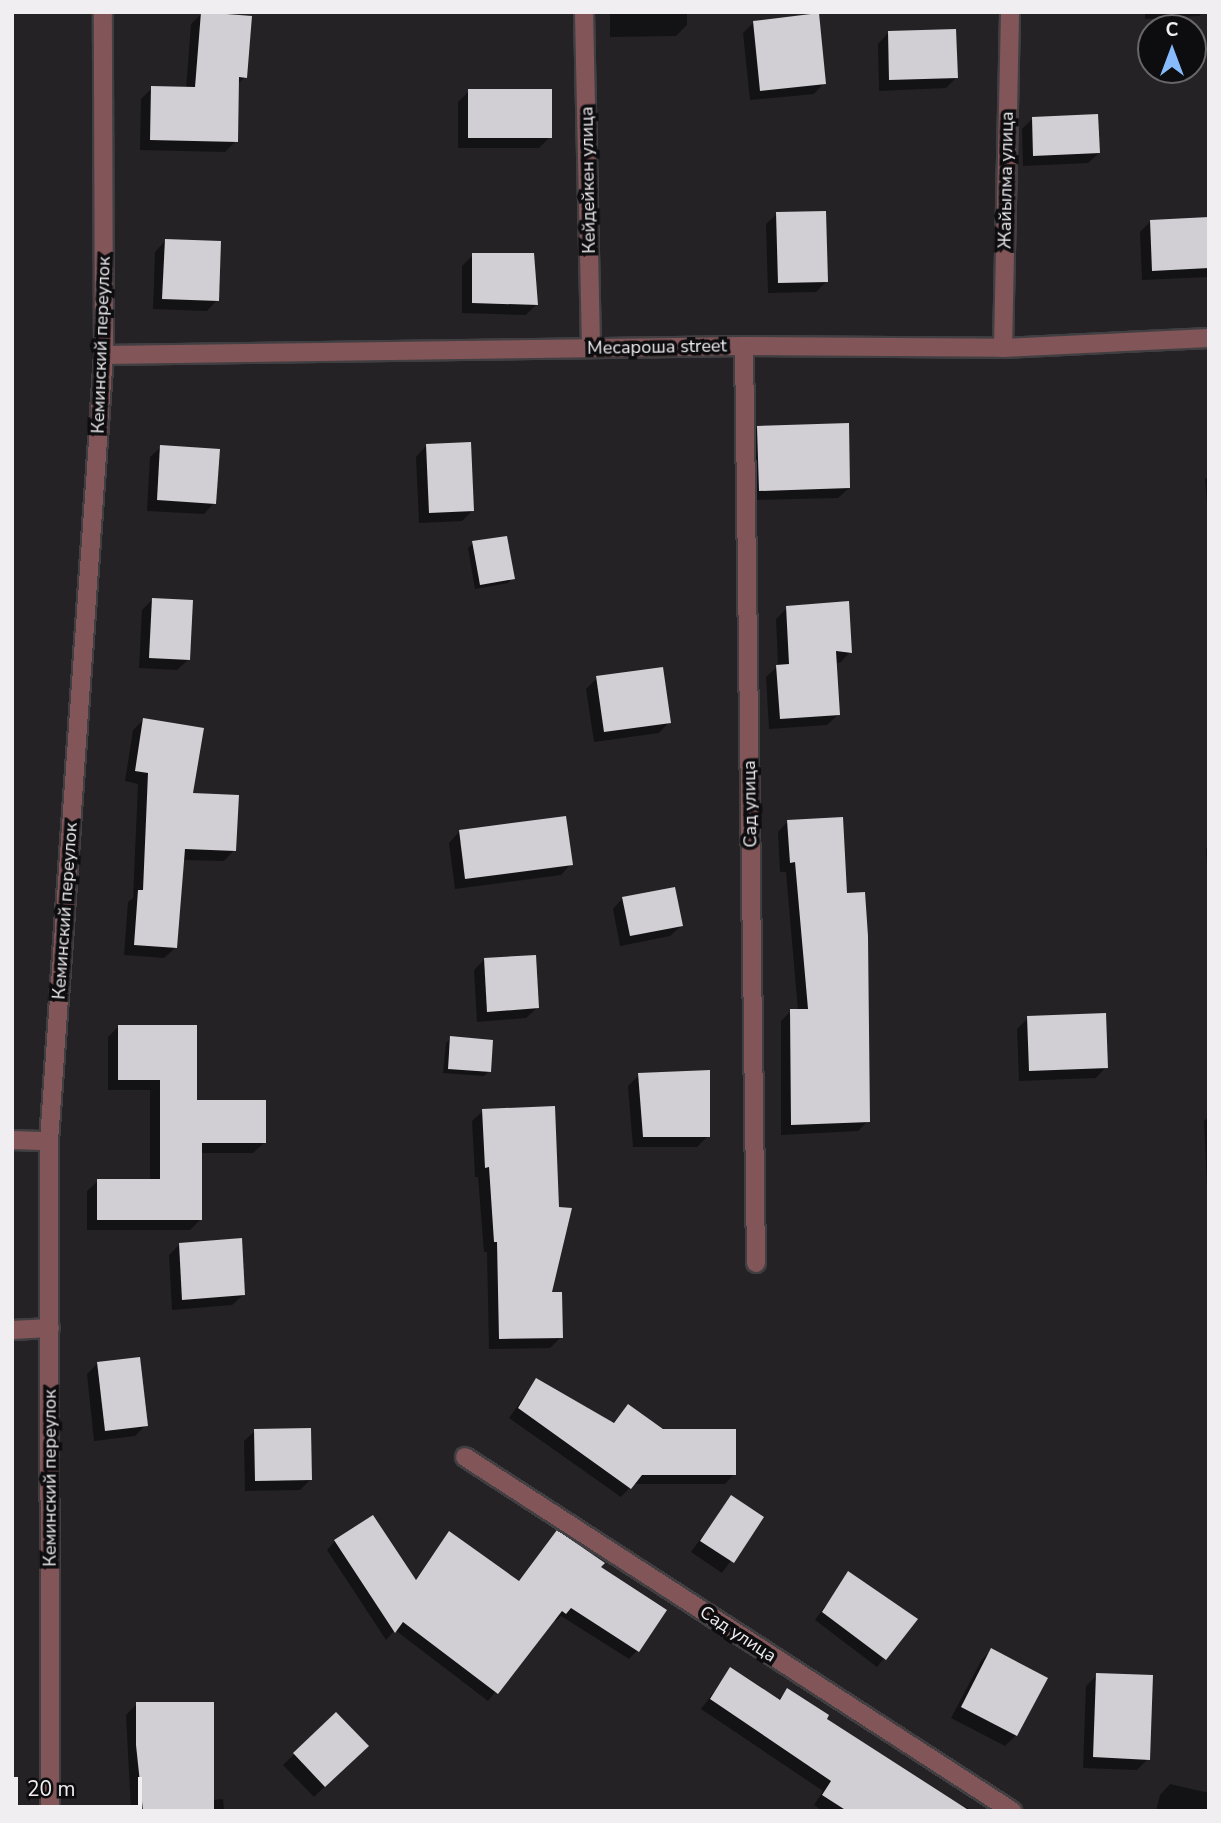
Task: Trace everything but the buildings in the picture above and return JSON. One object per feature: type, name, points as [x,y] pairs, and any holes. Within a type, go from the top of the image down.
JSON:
[{"type":"street","name":"Кеминский переулок","points":[[50,1811],[49,1141],[104,355],[103,12]]},
{"type":"street","name":"Кейдейкен улица","points":[[584,12],[591,348]]},
{"type":"street","name":"Жайылма улица","points":[[1003,348],[1010,12]]},
{"type":"street","name":"Месароша street","points":[[104,355],[744,346],[1003,348],[1209,338]]},
{"type":"street","name":"Сад улица","points":[[744,346],[756,1262]]},
{"type":"street","points":[[12,1140],[49,1141]]},
{"type":"street","points":[[12,1330],[50,1328]]},
{"type":"street","name":"Сад улица","points":[[465,1457],[1012,1811]]}]
